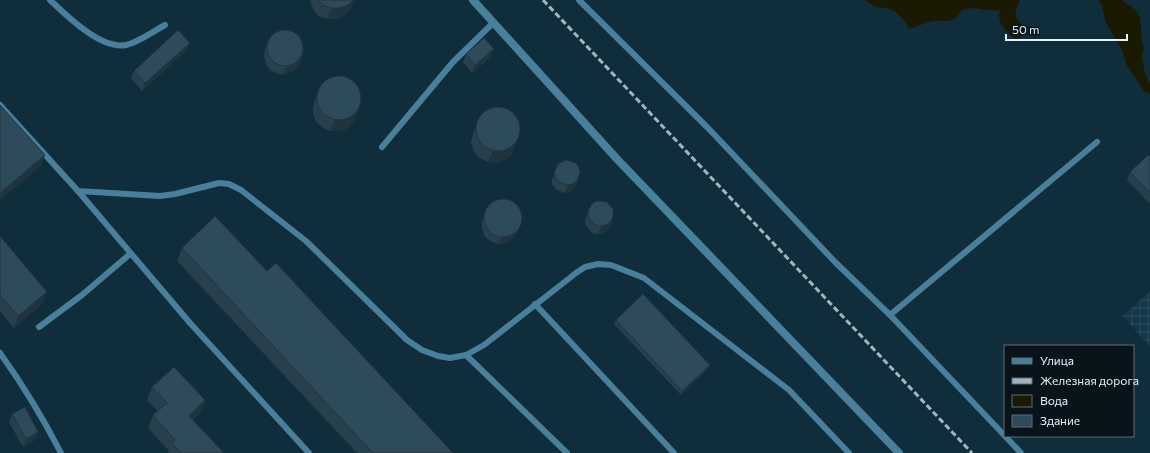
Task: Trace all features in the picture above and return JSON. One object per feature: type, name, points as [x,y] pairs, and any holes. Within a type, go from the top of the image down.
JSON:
[{"type":"street","points":[[473,0],[617,158],[899,453]]},
{"type":"lane","points":[[50,0],[98,39],[116,45],[131,43],[165,26]]},
{"type":"lane","points":[[579,0],[708,128],[835,262],[890,315],[1004,435]]},
{"type":"lane","points":[[382,147],[453,62],[493,23]]},
{"type":"lane","points":[[0,104],[78,191],[130,254],[234,372],[309,453]]},
{"type":"lane","points":[[890,315],[1096,142]]},
{"type":"lane","points":[[78,191],[160,196],[175,194],[214,184],[229,184],[241,190],[306,241],[407,340],[422,350],[438,356],[450,358],[466,355],[484,345],[535,304],[585,267],[598,264],[611,265],[644,278],[788,390],[849,453]]},
{"type":"lane","points":[[39,326],[82,295],[130,254]]},
{"type":"lane","points":[[535,304],[674,453]]},
{"type":"lane","points":[[0,353],[20,381],[50,431],[61,453]]},
{"type":"lane","points":[[466,355],[567,453]]},
{"type":"lane","points":[[1006,437],[1022,453]]},
{"type":"shaded area","points":[[1150,291],[1150,347],[1123,316]]},
{"type":"water","points":[[865,0],[1020,0],[1017,7],[1016,16],[1024,29],[1025,34],[1017,40],[1006,31],[1001,24],[999,15],[1000,10],[990,11],[971,8],[962,10],[955,18],[951,20],[929,22],[909,29],[895,12],[889,9],[874,6]]},
{"type":"water","points":[[1098,0],[1122,0],[1136,10],[1140,18],[1144,48],[1142,57],[1145,74],[1150,84],[1150,94],[1144,91],[1126,64],[1123,52],[1105,21],[1102,5]]},
{"type":"building","points":[[318,0],[353,0],[348,5],[340,8],[331,8],[323,5]]},
{"type":"building","points":[[178,30],[190,43],[145,83],[134,71]]},
{"type":"building","points":[[289,30],[298,35],[302,41],[302,55],[298,61],[289,66],[281,66],[272,61],[268,55],[267,44],[272,35],[278,31]]},
{"type":"building","points":[[484,38],[494,49],[475,65],[466,54]]},
{"type":"building","points":[[335,76],[343,76],[355,82],[361,94],[361,102],[355,114],[343,120],[335,120],[323,114],[317,102],[317,94],[323,82]]},
{"type":"building","points":[[0,105],[45,155],[0,193]]},
{"type":"building","points":[[494,107],[502,107],[514,113],[520,125],[520,133],[514,145],[502,151],[494,151],[482,145],[476,133],[476,125],[482,113]]},
{"type":"building","points":[[1148,155],[1150,156],[1150,193],[1130,172]]},
{"type":"building","points":[[566,160],[576,163],[580,172],[577,181],[568,185],[559,182],[554,173],[558,164]]},
{"type":"building","points":[[503,199],[516,205],[522,218],[516,231],[503,237],[490,231],[484,218],[490,205]]},
{"type":"building","points":[[596,201],[607,202],[613,209],[613,218],[606,225],[595,225],[589,218],[589,209]]},
{"type":"building","points":[[215,216],[267,271],[276,263],[453,453],[373,453],[182,248]]},
{"type":"building","points":[[0,236],[47,292],[18,316],[0,295]]},
{"type":"building","points":[[643,294],[710,365],[682,391],[616,320]]},
{"type":"building","points":[[174,367],[205,400],[189,416],[224,453],[181,453],[172,443],[175,440],[153,415],[167,403],[152,387]]},
{"type":"building","points":[[25,407],[38,432],[26,439],[12,414]]},
{"type":"railway","points":[[543,0],[972,453]]}]
